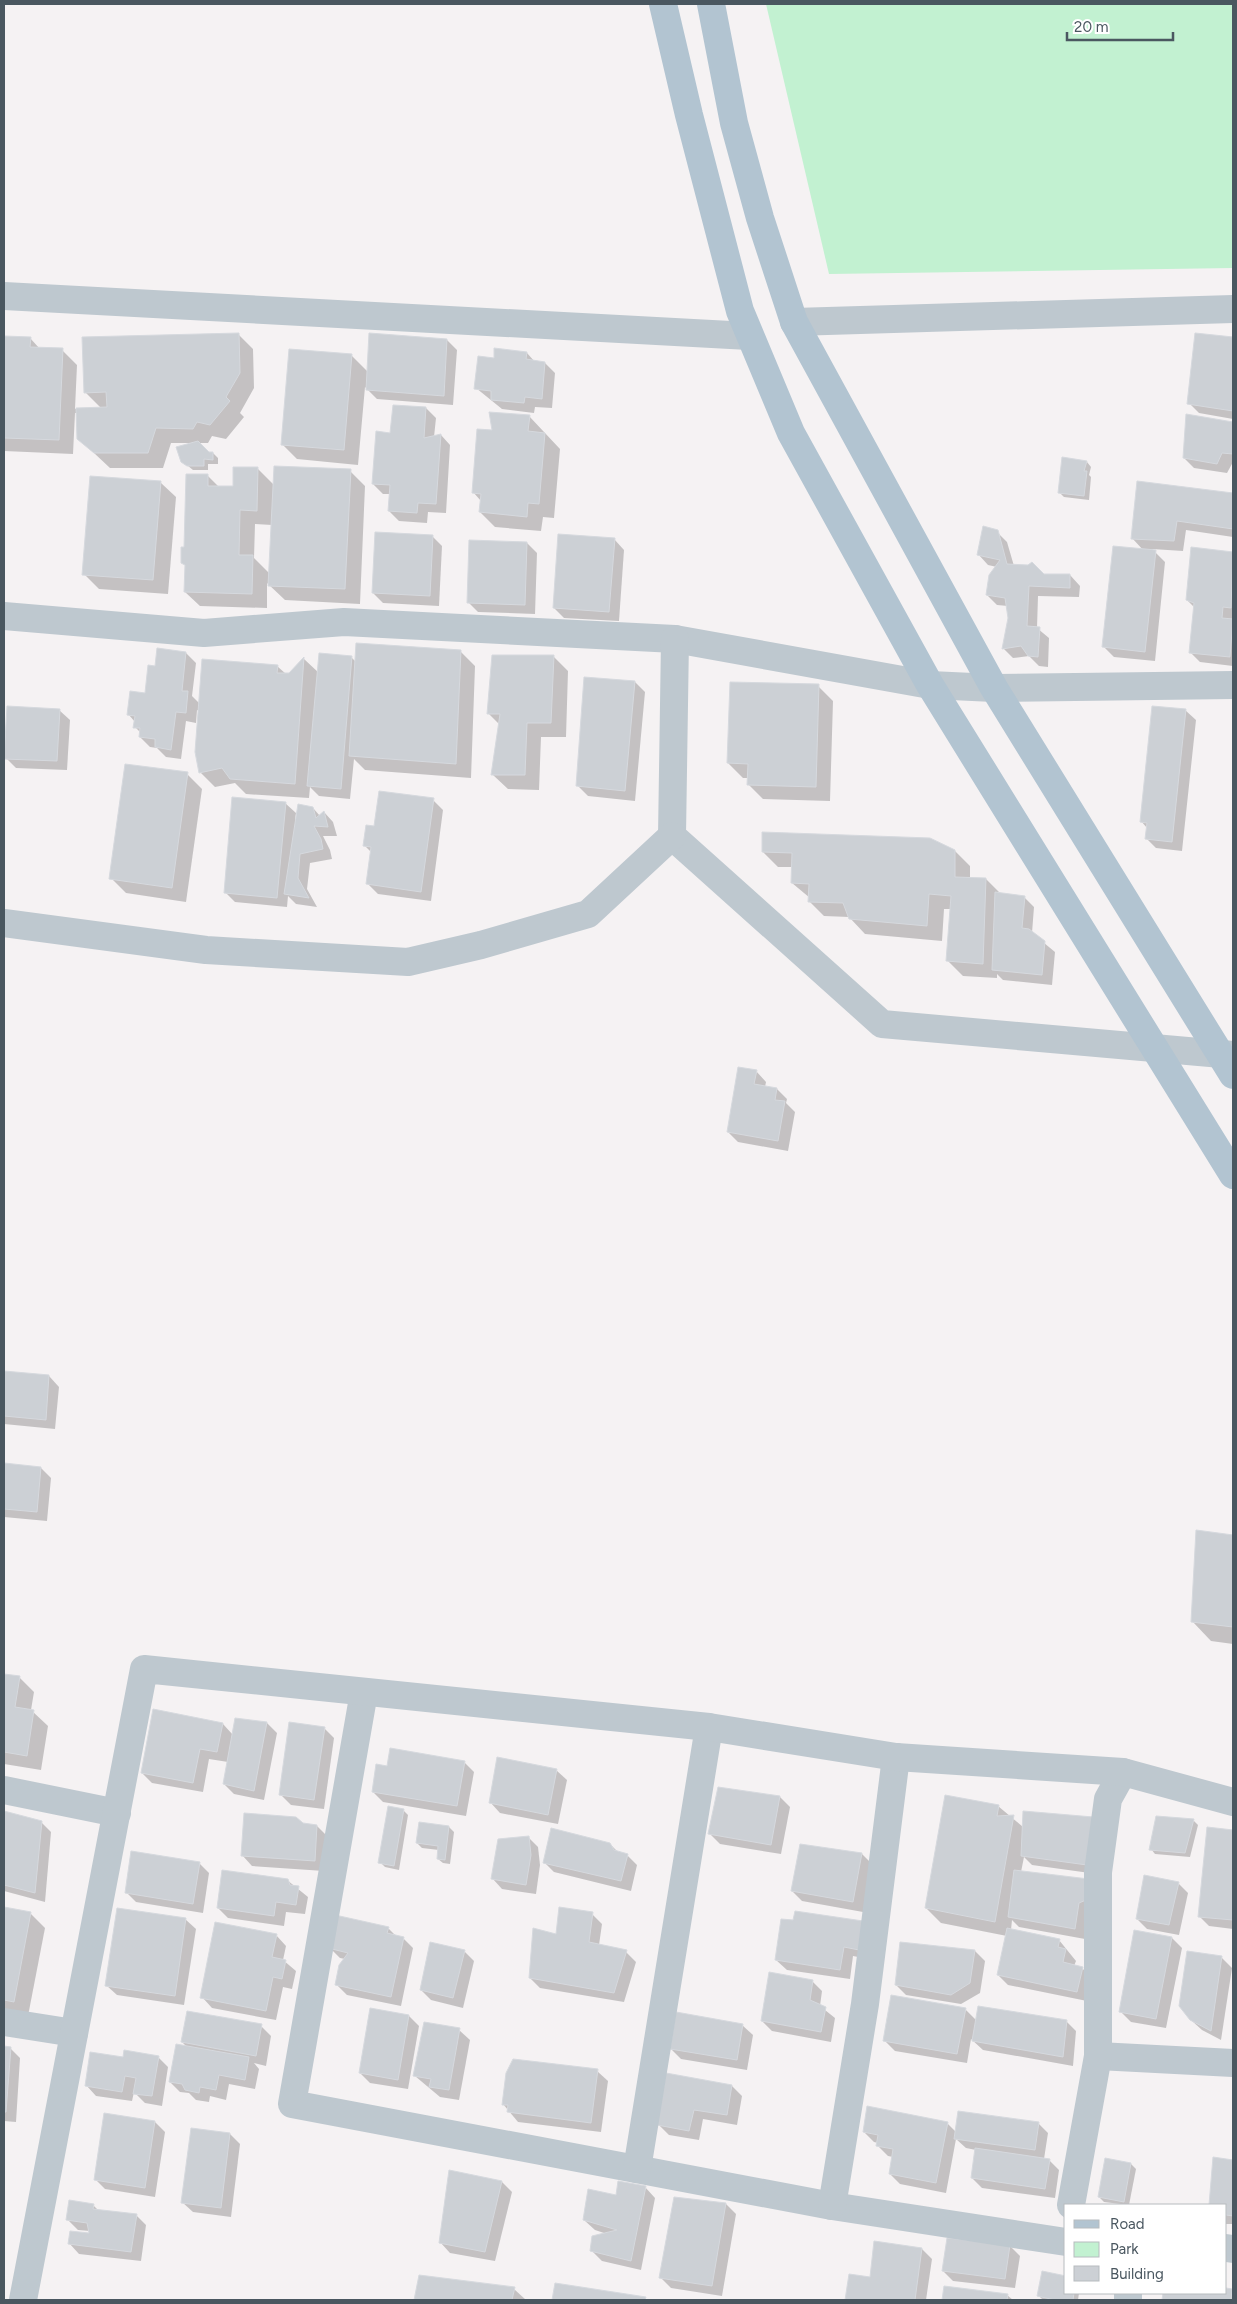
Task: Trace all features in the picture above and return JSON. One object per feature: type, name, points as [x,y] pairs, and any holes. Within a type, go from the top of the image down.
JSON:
[{"type":"main road","points":[[663,4],[689,115],[740,311],[791,433],[930,685],[1233,1176]]},
{"type":"main road","points":[[711,4],[734,123],[760,218],[794,322],[994,688],[1229,1062]]},
{"type":"street","points":[[4,296],[749,336]]},
{"type":"street","points":[[794,322],[1233,309]]},
{"type":"street","points":[[4,616],[204,633],[344,622],[675,640],[930,685],[994,688],[1233,685]]},
{"type":"street","points":[[4,923],[206,950],[408,962],[481,945],[588,914],[672,836],[675,640]]},
{"type":"street","points":[[672,836],[882,1024],[1155,1050],[1229,1062]]},
{"type":"street","points":[[18,2284],[74,2032],[144,1669],[709,1727],[896,1757],[1123,1772],[1233,1802]]},
{"type":"street","points":[[364,1692],[292,2104],[832,2206],[1064,2239]]},
{"type":"street","points":[[637,2169],[709,1727]]},
{"type":"street","points":[[832,2206],[865,2004],[896,1757]]},
{"type":"street","points":[[1071,2204],[1098,2056],[1098,1872],[1108,1799],[1123,1772]]},
{"type":"street","points":[[4,1790],[117,1813]]},
{"type":"street","points":[[4,2022],[74,2032]]},
{"type":"street","points":[[1098,2056],[1233,2063]]},
{"type":"green space","points":[[766,4],[1233,4],[1233,268],[829,274]]},
{"type":"building","points":[[239,333],[240,373],[226,397],[230,401],[210,425],[197,422],[193,429],[156,428],[148,453],[94,453],[77,439],[76,408],[107,407],[106,392],[84,393],[82,337]]},
{"type":"building","points":[[369,333],[447,339],[444,396],[366,390]]},
{"type":"building","points":[[1195,333],[1233,337],[1233,411],[1187,404]]},
{"type":"building","points":[[4,336],[31,337],[30,347],[63,348],[59,440],[4,438]]},
{"type":"building","points":[[494,348],[527,352],[526,359],[545,362],[542,399],[525,397],[524,403],[491,400],[491,391],[474,389],[478,356],[494,358]]},
{"type":"building","points":[[289,349],[352,354],[344,450],[281,445]]},
{"type":"building","points":[[393,405],[426,407],[424,438],[441,434],[436,504],[418,503],[417,513],[388,511],[390,485],[372,484],[376,431],[390,433]]},
{"type":"building","points":[[489,412],[530,415],[528,431],[545,433],[539,504],[528,503],[527,517],[479,512],[481,494],[472,493],[477,429],[492,430]]},
{"type":"building","points":[[1186,414],[1233,422],[1233,454],[1222,453],[1217,464],[1183,458]]},
{"type":"building","points":[[198,441],[209,452],[213,452],[213,460],[204,459],[204,466],[187,466],[181,462],[176,447]]},
{"type":"building","points":[[1062,457],[1087,461],[1084,471],[1087,471],[1084,496],[1058,493]]},
{"type":"building","points":[[274,466],[351,469],[345,589],[268,586]]},
{"type":"building","points":[[233,467],[258,467],[257,511],[240,510],[239,555],[253,555],[252,594],[184,592],[185,565],[181,563],[181,547],[184,547],[186,474],[208,474],[208,486],[233,486]]},
{"type":"building","points":[[90,476],[161,481],[153,580],[82,575]]},
{"type":"building","points":[[1137,481],[1233,493],[1233,529],[1177,521],[1174,541],[1131,539]]},
{"type":"building","points":[[983,526],[998,530],[1007,564],[1028,565],[1032,562],[1044,574],[1070,574],[1070,588],[1029,586],[1027,626],[1040,627],[1038,657],[1028,656],[1021,646],[1002,649],[1008,618],[1005,598],[986,595],[989,575],[1000,560],[977,555]]},
{"type":"building","points":[[375,532],[433,535],[430,596],[372,593]]},
{"type":"building","points":[[558,534],[615,538],[609,612],[553,608]]},
{"type":"building","points":[[469,540],[527,542],[525,605],[467,603]]},
{"type":"building","points":[[1113,546],[1156,550],[1145,652],[1102,647]]},
{"type":"building","points":[[1191,547],[1233,552],[1231,608],[1223,607],[1222,618],[1233,619],[1230,657],[1189,653],[1194,603],[1186,600]]},
{"type":"building","points":[[356,643],[461,650],[456,764],[349,756]]},
{"type":"building","points":[[157,648],[186,652],[182,691],[188,691],[186,713],[176,712],[171,750],[155,747],[155,739],[139,737],[140,728],[133,728],[135,716],[127,715],[130,691],[145,693],[148,665],[155,666]]},
{"type":"building","points":[[319,653],[352,656],[341,789],[307,786]]},
{"type":"building","points":[[492,655],[554,655],[551,723],[527,723],[525,775],[491,775],[500,714],[487,714]]},
{"type":"building","points":[[304,657],[295,784],[230,779],[222,768],[199,773],[195,752],[202,659],[278,665],[277,673],[289,673]]},
{"type":"building","points":[[584,677],[635,681],[625,791],[576,786]]},
{"type":"building","points":[[730,682],[819,684],[816,787],[747,785],[748,764],[727,763]]},
{"type":"building","points":[[7,706],[60,709],[57,761],[4,759]]},
{"type":"building","points":[[1152,706],[1186,709],[1172,842],[1145,839],[1147,823],[1140,822]]},
{"type":"building","points":[[125,764],[188,772],[172,888],[109,879]]},
{"type":"building","points":[[379,791],[434,798],[421,892],[366,884],[371,847],[363,846],[366,825],[374,826]]},
{"type":"building","points":[[232,797],[286,802],[277,898],[224,893]]},
{"type":"building","points":[[298,804],[313,807],[316,818],[324,811],[328,827],[314,826],[321,839],[323,849],[300,854],[298,878],[309,898],[284,894]]},
{"type":"building","points":[[762,832],[930,838],[955,850],[955,877],[986,878],[983,964],[946,961],[951,896],[929,894],[927,926],[849,919],[843,903],[808,902],[809,884],[791,883],[792,853],[762,852]]},
{"type":"building","points":[[995,892],[1025,896],[1022,928],[1029,929],[1045,941],[1042,975],[992,970]]},
{"type":"building","points":[[738,1067],[757,1070],[754,1084],[777,1088],[775,1100],[785,1101],[778,1141],[727,1132]]},
{"type":"building","points":[[4,1371],[49,1375],[46,1420],[4,1416]]},
{"type":"building","points":[[4,1463],[41,1467],[37,1512],[4,1509]]},
{"type":"building","points":[[1196,1530],[1233,1535],[1233,1627],[1191,1622]]},
{"type":"building","points":[[4,1674],[20,1676],[15,1707],[34,1710],[27,1756],[4,1752]]},
{"type":"building","points":[[153,1709],[223,1723],[217,1752],[200,1749],[193,1783],[141,1773]]},
{"type":"building","points":[[235,1718],[267,1722],[254,1791],[223,1784]]},
{"type":"building","points":[[289,1722],[325,1727],[314,1800],[279,1795]]},
{"type":"building","points":[[390,1748],[465,1761],[457,1806],[372,1792],[376,1764],[387,1766]]},
{"type":"building","points":[[497,1757],[557,1769],[548,1815],[489,1803]]},
{"type":"building","points":[[718,1787],[780,1796],[771,1845],[708,1834]]},
{"type":"building","points":[[945,1795],[999,1805],[997,1816],[1014,1815],[995,1922],[925,1908]]},
{"type":"building","points":[[388,1806],[404,1809],[394,1866],[378,1863]]},
{"type":"building","points":[[4,1811],[42,1821],[35,1893],[4,1885]]},
{"type":"building","points":[[1023,1811],[1093,1817],[1087,1865],[1021,1856]]},
{"type":"building","points":[[244,1813],[296,1817],[303,1823],[317,1825],[315,1861],[241,1856]]},
{"type":"building","points":[[1156,1816],[1194,1819],[1185,1853],[1149,1850]]},
{"type":"building","points":[[419,1822],[449,1826],[445,1860],[437,1859],[438,1846],[416,1843]]},
{"type":"building","points":[[1207,1827],[1233,1830],[1233,1920],[1198,1917]]},
{"type":"building","points":[[551,1828],[610,1843],[614,1850],[628,1854],[621,1881],[543,1863]]},
{"type":"building","points":[[529,1836],[531,1855],[526,1885],[491,1879],[498,1839]]},
{"type":"building","points":[[800,1844],[862,1853],[853,1902],[791,1891]]},
{"type":"building","points":[[131,1851],[200,1862],[193,1904],[125,1893]]},
{"type":"building","points":[[222,1870],[288,1879],[290,1885],[299,1886],[296,1905],[276,1902],[274,1916],[217,1908]]},
{"type":"building","points":[[1014,1870],[1097,1880],[1093,1897],[1079,1903],[1075,1929],[1008,1917]]},
{"type":"building","points":[[1144,1875],[1179,1882],[1169,1925],[1136,1919]]},
{"type":"building","points":[[4,1907],[31,1912],[14,2002],[4,2000]]},
{"type":"building","points":[[559,1907],[593,1912],[589,1942],[627,1950],[614,1993],[529,1978],[533,1928],[556,1934]]},
{"type":"building","points":[[117,1908],[186,1918],[175,1996],[105,1986]]},
{"type":"building","points":[[795,1911],[863,1921],[859,1950],[844,1947],[840,1970],[775,1960],[781,1919],[793,1920]]},
{"type":"building","points":[[335,1915],[389,1927],[387,1933],[404,1937],[391,1997],[335,1985],[339,1965],[348,1953],[328,1948]]},
{"type":"building","points":[[215,1922],[277,1934],[272,1957],[286,1960],[282,1979],[273,1977],[266,2011],[200,1998]]},
{"type":"building","points":[[1007,1928],[1060,1939],[1058,1947],[1066,1949],[1063,1962],[1083,1967],[1077,1992],[997,1975]]},
{"type":"building","points":[[1134,1930],[1172,1937],[1156,2019],[1119,2012]]},
{"type":"building","points":[[430,1942],[465,1950],[453,1998],[420,1990]]},
{"type":"building","points":[[900,1942],[975,1950],[970,1983],[951,1995],[895,1985]]},
{"type":"building","points":[[1187,1951],[1222,1956],[1211,2031],[1190,2020],[1179,2006]]},
{"type":"building","points":[[769,1972],[813,1980],[810,2000],[826,2007],[821,2032],[761,2021]]},
{"type":"building","points":[[891,1995],[966,2008],[957,2054],[883,2041]]},
{"type":"building","points":[[978,2006],[1067,2020],[1063,2057],[972,2041]]},
{"type":"building","points":[[370,2008],[409,2015],[398,2080],[359,2073]]},
{"type":"building","points":[[187,2011],[262,2024],[256,2056],[181,2042]]},
{"type":"building","points":[[676,2012],[743,2024],[737,2060],[670,2049]]},
{"type":"building","points":[[424,2022],[460,2028],[449,2090],[429,2087],[431,2079],[413,2076]]},
{"type":"building","points":[[176,2044],[249,2057],[245,2080],[219,2075],[216,2090],[200,2087],[199,2093],[185,2090],[182,2084],[169,2082]]},
{"type":"building","points":[[4,2046],[11,2047],[6,2112],[4,2112]]},
{"type":"building","points":[[124,2050],[159,2056],[152,2096],[133,2094],[136,2078],[125,2076],[122,2092],[85,2086],[90,2052],[123,2057]]},
{"type":"building","points":[[513,2059],[598,2069],[591,2123],[507,2112],[508,2105],[502,2105],[506,2073]]},
{"type":"building","points":[[666,2073],[732,2085],[727,2115],[694,2110],[689,2131],[657,2125]]},
{"type":"building","points":[[867,2106],[948,2122],[936,2183],[889,2174],[893,2149],[876,2146],[878,2135],[863,2132]]},
{"type":"building","points":[[958,2111],[1039,2122],[1035,2150],[954,2139]]},
{"type":"building","points":[[104,2113],[155,2121],[145,2188],[94,2180]]},
{"type":"building","points":[[191,2128],[230,2133],[221,2208],[181,2203]]},
{"type":"building","points":[[975,2148],[1050,2159],[1045,2189],[971,2178]]},
{"type":"building","points":[[1213,2157],[1233,2160],[1233,2216],[1227,2215],[1227,2204],[1209,2204]]},
{"type":"building","points":[[1105,2158],[1131,2163],[1124,2202],[1098,2197]]},
{"type":"building","points":[[449,2170],[502,2181],[485,2252],[439,2243]]},
{"type":"building","points":[[618,2181],[646,2186],[631,2261],[590,2251],[592,2236],[617,2230],[583,2220],[588,2189],[616,2195]]},
{"type":"building","points":[[674,2197],[726,2203],[712,2286],[659,2278]]},
{"type":"building","points":[[69,2200],[94,2204],[93,2209],[137,2214],[131,2252],[68,2244],[70,2231],[89,2233],[87,2223],[66,2220]]},
{"type":"building","points":[[947,2238],[1010,2245],[1005,2279],[942,2271]]},
{"type":"building","points":[[874,2241],[922,2248],[915,2300],[845,2300],[849,2274],[870,2277]]},
{"type":"building","points":[[1042,2271],[1064,2276],[1064,2294],[1074,2294],[1073,2300],[1055,2300],[1037,2296]]},
{"type":"building","points":[[419,2275],[515,2287],[512,2300],[414,2300]]},
{"type":"building","points":[[555,2283],[646,2297],[645,2300],[552,2300]]},
{"type":"building","points":[[944,2286],[1008,2294],[1007,2300],[942,2300]]},
{"type":"building","points":[[1227,2288],[1232,2289],[1231,2300],[1162,2300],[1163,2294],[1227,2294]]}]
